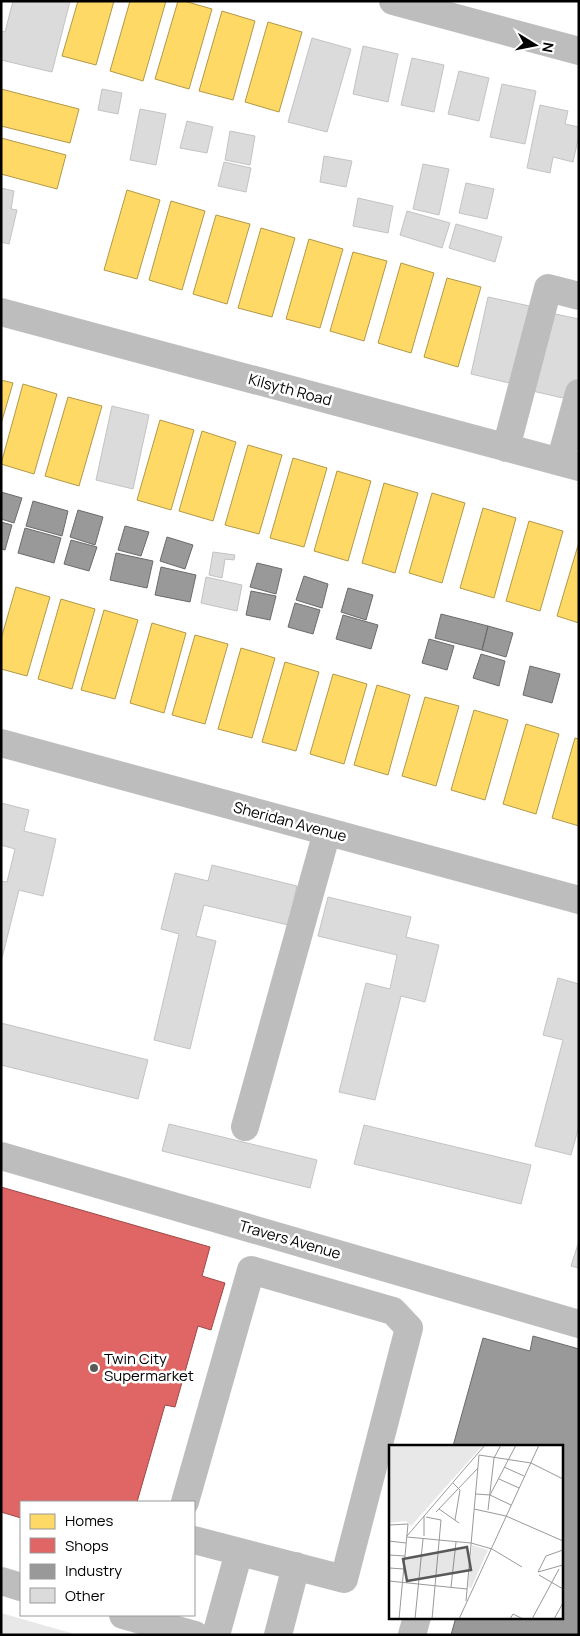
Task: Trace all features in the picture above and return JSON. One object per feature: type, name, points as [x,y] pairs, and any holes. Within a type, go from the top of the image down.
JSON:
[{"type":"street","points":[[393,1],[579,51]]},
{"type":"street","points":[[506,448],[548,288],[579,296]]},
{"type":"street","name":"Kilsyth Road","points":[[1,312],[570,465]]},
{"type":"street","points":[[570,465],[579,393]]},
{"type":"street","name":"Sheridan Avenue","points":[[1,743],[579,900]]},
{"type":"street","points":[[245,1127],[327,832]]},
{"type":"street","name":"Travers Avenue","points":[[1,1156],[579,1324]]},
{"type":"street","points":[[185,1501],[262,1232]]},
{"type":"street","points":[[195,1540],[344,1579],[409,1328],[393,1311],[251,1270]]},
{"type":"street","points":[[216,1635],[239,1552]]},
{"type":"street","points":[[278,1635],[296,1566]]},
{"type":"street","points":[[1,1581],[20,1587]]},
{"type":"street","points":[[128,1616],[195,1635]]},
{"type":"street","points":[[412,1635],[417,1618]]},
{"type":"shaded area","points":[[1,1613],[78,1635],[1,1635]]},
{"type":"building: Homes","points":[[78,1],[114,1],[96,65],[62,56]]},
{"type":"building: Homes","points":[[130,1],[166,1],[143,81],[110,71]]},
{"type":"building: Homes","points":[[178,1],[212,9],[189,89],[155,79]]},
{"type":"building: Homes","points":[[222,11],[255,21],[233,100],[199,91]]},
{"type":"building: Homes","points":[[268,22],[302,32],[279,112],[245,102]]},
{"type":"building: Homes","points":[[1,89],[79,109],[70,143],[1,126]]},
{"type":"building: Homes","points":[[1,138],[66,155],[57,189],[1,174]]},
{"type":"building: Homes","points":[[127,190],[160,200],[137,279],[104,270]]},
{"type":"building: Homes","points":[[171,201],[205,211],[182,290],[149,280]]},
{"type":"building: Homes","points":[[216,215],[250,224],[227,304],[193,294]]},
{"type":"building: Homes","points":[[261,228],[295,238],[272,317],[238,308]]},
{"type":"building: Homes","points":[[309,239],[343,249],[320,328],[286,319]]},
{"type":"building: Homes","points":[[353,252],[387,261],[364,341],[330,331]]},
{"type":"building: Homes","points":[[401,263],[434,273],[411,353],[378,343]]},
{"type":"building: Homes","points":[[447,278],[481,287],[458,367],[424,357]]},
{"type":"building: Homes","points":[[1,380],[13,383],[1,424]]},
{"type":"building: Homes","points":[[23,384],[57,394],[34,474],[1,464]]},
{"type":"building: Homes","points":[[68,397],[102,406],[79,486],[45,476]]},
{"type":"building: Homes","points":[[160,420],[194,430],[171,510],[137,500]]},
{"type":"building: Homes","points":[[202,431],[236,442],[213,521],[179,511]]},
{"type":"building: Homes","points":[[248,445],[282,455],[259,534],[225,525]]},
{"type":"building: Homes","points":[[293,458],[327,468],[304,547],[270,538]]},
{"type":"building: Homes","points":[[337,471],[371,481],[348,561],[314,551]]},
{"type":"building: Homes","points":[[384,483],[418,493],[395,573],[362,563]]},
{"type":"building: Homes","points":[[432,493],[465,503],[442,583],[409,573]]},
{"type":"building: Homes","points":[[483,508],[516,518],[494,598],[460,588]]},
{"type":"building: Homes","points":[[529,521],[563,531],[540,611],[506,601]]},
{"type":"building: Homes","points":[[579,542],[579,623],[557,616]]},
{"type":"building: Homes","points":[[16,587],[50,597],[27,676],[1,669],[1,639]]},
{"type":"building: Homes","points":[[61,599],[95,609],[72,689],[38,679]]},
{"type":"building: Homes","points":[[104,610],[138,620],[115,699],[81,690]]},
{"type":"building: Homes","points":[[152,623],[186,633],[164,713],[130,703]]},
{"type":"building: Homes","points":[[195,635],[228,644],[205,724],[172,715]]},
{"type":"building: Homes","points":[[241,648],[275,658],[252,738],[218,729]]},
{"type":"building: Homes","points":[[285,662],[319,672],[296,751],[262,742]]},
{"type":"building: Homes","points":[[333,674],[367,684],[344,764],[310,754]]},
{"type":"building: Homes","points":[[377,685],[410,695],[388,775],[354,765]]},
{"type":"building: Homes","points":[[425,697],[459,706],[436,786],[402,776]]},
{"type":"building: Homes","points":[[474,710],[508,720],[485,800],[451,790]]},
{"type":"building: Homes","points":[[526,724],[559,734],[536,814],[503,804]]},
{"type":"building: Homes","points":[[575,738],[579,739],[579,826],[552,818]]},
{"type":"building: Shops","name":"Twin City Supermarket","points":[[1,1187],[210,1247],[202,1276],[225,1283],[211,1330],[198,1326],[175,1407],[165,1405],[137,1501],[20,1501],[20,1518],[1,1512]]},
{"type":"building: Industry","points":[[1,492],[22,498],[14,523],[1,519]]},
{"type":"building: Industry","points":[[33,501],[68,511],[62,536],[26,526]]},
{"type":"building: Industry","points":[[78,510],[103,517],[95,545],[70,537]]},
{"type":"building: Industry","points":[[1,522],[12,525],[5,550],[1,549]]},
{"type":"building: Industry","points":[[125,526],[149,532],[141,556],[118,550]]},
{"type":"building: Industry","points":[[25,528],[61,538],[54,563],[18,553]]},
{"type":"building: Industry","points":[[167,537],[193,545],[185,569],[160,561]]},
{"type":"building: Industry","points":[[71,540],[97,547],[89,571],[64,564]]},
{"type":"building: Industry","points":[[116,553],[153,561],[147,588],[110,580]]},
{"type":"building: Industry","points":[[257,563],[282,569],[276,594],[250,587]]},
{"type":"building: Industry","points":[[161,567],[196,575],[190,602],[155,595]]},
{"type":"building: Industry","points":[[304,576],[328,584],[322,608],[296,600]]},
{"type":"building: Industry","points":[[348,588],[373,595],[366,620],[341,612]]},
{"type":"building: Industry","points":[[251,591],[276,596],[270,620],[246,615]]},
{"type":"building: Industry","points":[[295,603],[320,610],[313,634],[288,627]]},
{"type":"building: Industry","points":[[441,614],[488,626],[482,650],[435,638]]},
{"type":"building: Industry","points":[[343,615],[378,625],[371,649],[336,639]]},
{"type":"building: Industry","points":[[488,626],[513,633],[506,657],[482,650]]},
{"type":"building: Industry","points":[[429,639],[454,646],[447,670],[422,663]]},
{"type":"building: Industry","points":[[481,654],[505,661],[499,686],[473,678]]},
{"type":"building: Industry","points":[[530,666],[560,674],[552,703],[523,695]]},
{"type":"building: Industry","points":[[533,1336],[579,1349],[579,1635],[451,1635],[456,1618],[562,1618],[562,1445],[453,1445],[483,1338],[530,1351]]},
{"type":"building: Other","points":[[13,1],[70,1],[52,72],[1,60],[1,31],[5,32]]},
{"type":"building: Other","points":[[312,38],[351,49],[327,132],[288,122]]},
{"type":"building: Other","points":[[363,46],[398,54],[388,102],[353,94]]},
{"type":"building: Other","points":[[412,58],[444,65],[434,112],[401,105]]},
{"type":"building: Other","points":[[459,71],[489,78],[479,121],[448,114]]},
{"type":"building: Other","points":[[502,84],[536,91],[525,144],[490,137]]},
{"type":"building: Other","points":[[102,89],[122,93],[118,114],[98,110]]},
{"type":"building: Other","points":[[540,105],[568,111],[565,124],[579,127],[573,162],[553,157],[550,173],[527,168]]},
{"type":"building: Other","points":[[140,109],[166,114],[156,165],[130,160]]},
{"type":"building: Other","points":[[187,121],[213,127],[207,153],[180,148]]},
{"type":"building: Other","points":[[230,131],[255,136],[250,165],[225,160]]},
{"type":"building: Other","points":[[324,156],[352,161],[346,187],[320,182]]},
{"type":"building: Other","points":[[224,162],[251,168],[246,192],[218,186]]},
{"type":"building: Other","points":[[423,164],[449,169],[439,215],[413,209]]},
{"type":"building: Other","points":[[466,183],[494,189],[487,219],[459,213]]},
{"type":"building: Other","points":[[1,188],[14,191],[11,209],[17,210],[9,244],[1,242]]},
{"type":"building: Other","points":[[358,198],[393,206],[388,233],[353,226]]},
{"type":"building: Other","points":[[407,211],[450,223],[442,248],[400,235]]},
{"type":"building: Other","points":[[456,224],[502,237],[495,262],[449,248]]},
{"type":"building: Other","points":[[488,297],[539,308],[522,386],[471,374]]},
{"type":"building: Other","points":[[546,312],[579,319],[579,389],[576,401],[528,390]]},
{"type":"building: Other","points":[[112,406],[149,415],[133,489],[96,480]]},
{"type":"building: Other","points":[[213,552],[235,555],[234,560],[225,559],[222,578],[209,575]]},
{"type":"building: Other","points":[[206,577],[242,585],[237,611],[201,603]]},
{"type":"building: Other","points":[[1,803],[29,810],[24,831],[56,839],[43,896],[19,890],[1,962],[1,881],[7,882],[15,849],[1,845]]},
{"type":"building: Other","points":[[212,865],[297,886],[288,925],[204,905],[196,936],[216,941],[190,1049],[154,1040],[179,934],[161,929],[175,873],[208,881]]},
{"type":"building: Other","points":[[328,897],[411,917],[406,937],[439,945],[425,1002],[401,996],[375,1100],[339,1092],[366,983],[390,989],[397,955],[318,936]]},
{"type":"building: Other","points":[[558,978],[579,984],[579,1126],[571,1155],[535,1146],[563,1040],[543,1035]]},
{"type":"building: Other","points":[[1,1023],[148,1060],[138,1099],[1,1065]]},
{"type":"building: Other","points":[[169,1124],[317,1160],[310,1188],[162,1151]]},
{"type":"building: Other","points":[[364,1125],[531,1165],[521,1204],[354,1164]]},
{"type":"building: Other","points":[[579,1241],[579,1268],[571,1266]]},
{"type":"place","name":"Twin City Supermarket","points":[[94,1368]]}]
